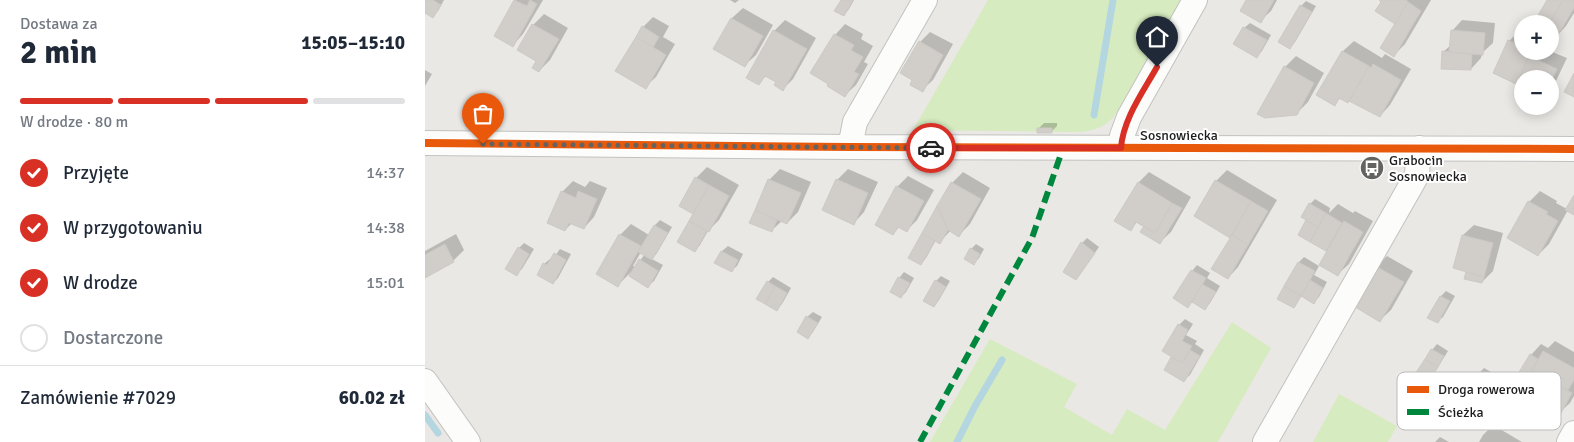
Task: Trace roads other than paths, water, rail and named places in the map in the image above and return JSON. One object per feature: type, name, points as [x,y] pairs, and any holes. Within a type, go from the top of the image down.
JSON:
[{"type":"street","points":[[850,147],[855,122],[925,0]]},
{"type":"street","points":[[1121,148],[1122,136],[1129,117],[1195,0]]},
{"type":"street","name":"Sosnowiecka","points":[[425,143],[850,147],[1574,149]]},
{"type":"street","points":[[1265,442],[1417,175],[1419,148]]},
{"type":"street","points":[[425,381],[468,442]]},
{"type":"street","points":[[1569,442],[1574,433]]},
{"type":"waterway","points":[[1094,115],[1113,0]]},
{"type":"waterway","points":[[957,442],[975,406],[1002,360]]},
{"type":"waterway","points":[[425,415],[438,433]]},
{"type":"place","name":"Grabocin Sosnowiecka","points":[[1372,168]]}]
